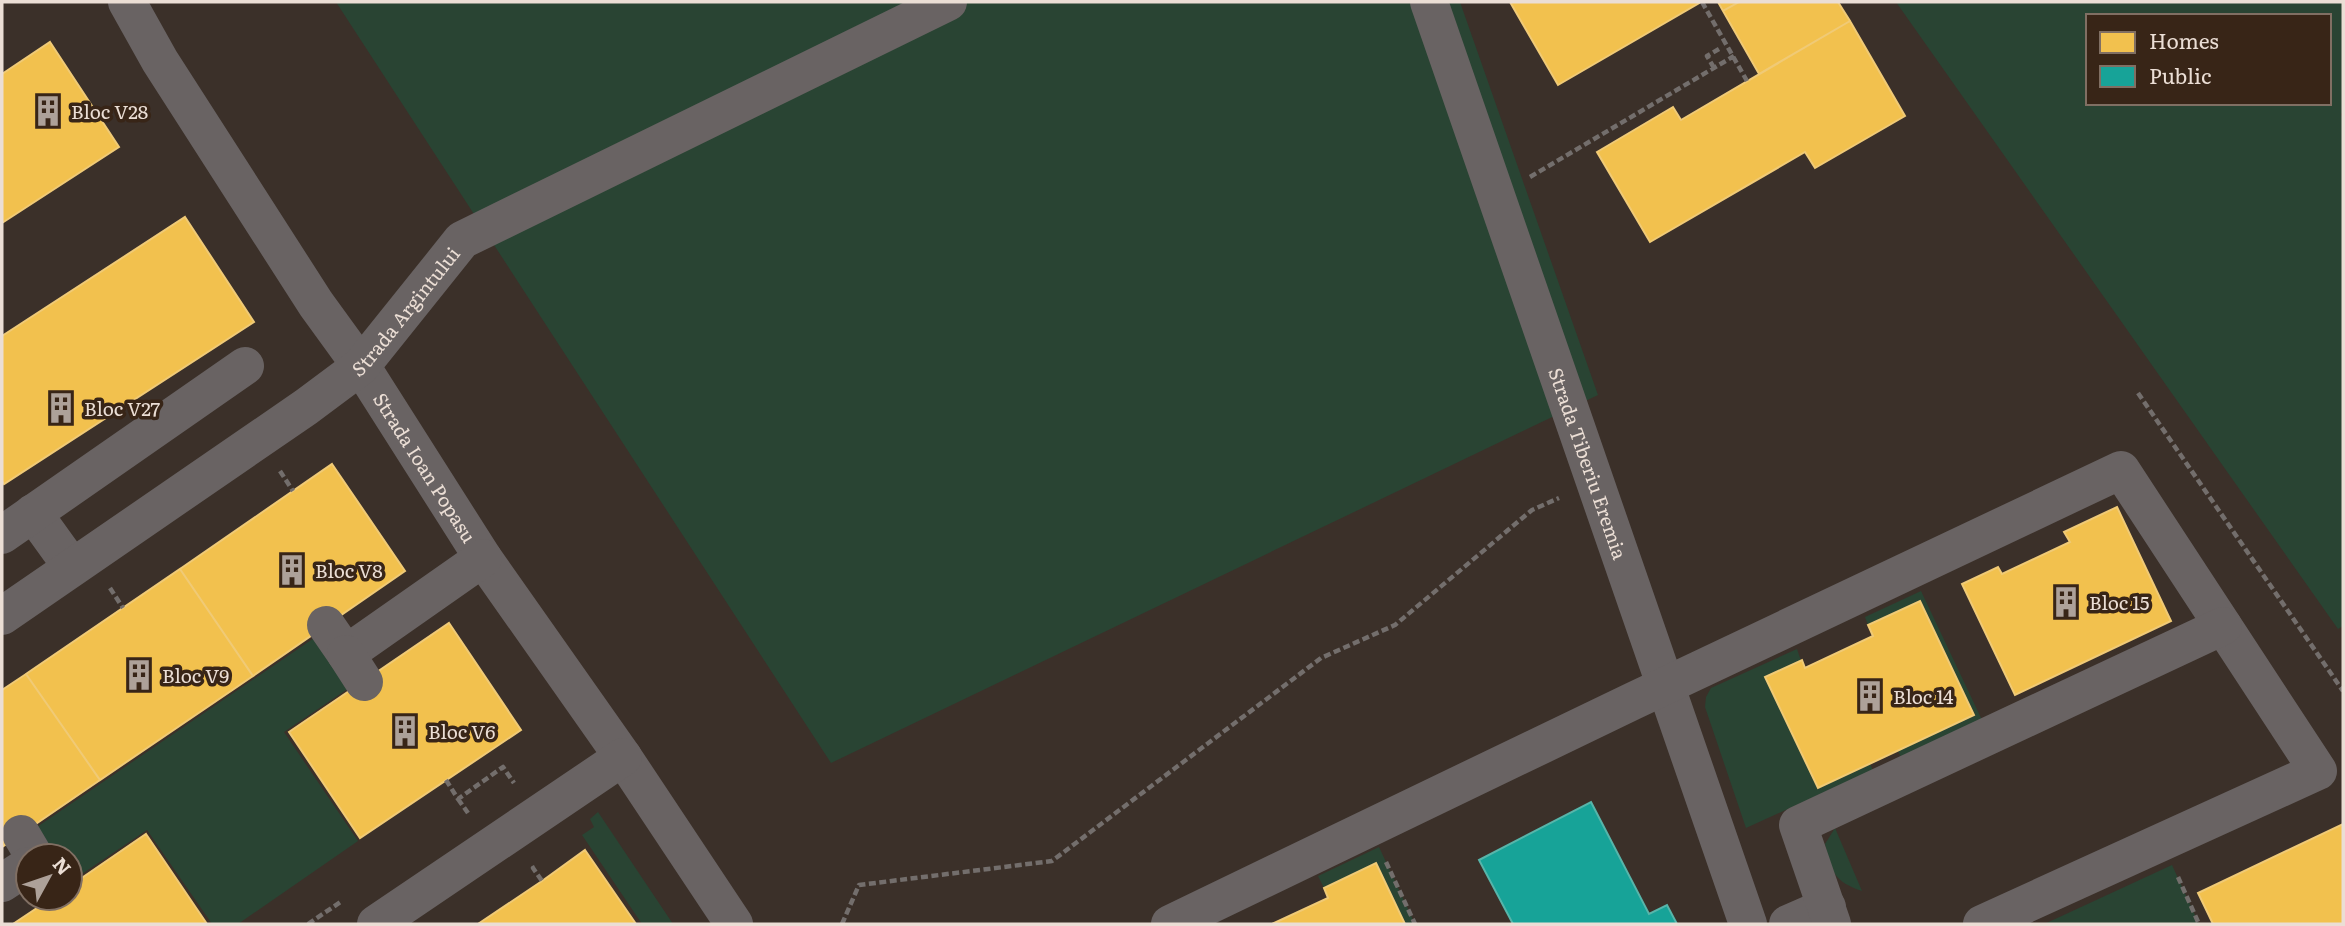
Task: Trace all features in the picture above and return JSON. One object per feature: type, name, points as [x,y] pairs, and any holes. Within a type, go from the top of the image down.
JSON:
[{"type":"street","name":"Strada Ioan Popasu","points":[[127,2],[167,72],[483,558],[623,757],[734,924]]},
{"type":"street","name":"Strada Argintului","points":[[2,615],[89,575],[360,366],[462,240],[948,2]]},
{"type":"street","name":"Strada Tiberiu Eremia","points":[[1429,2],[1748,924]]},
{"type":"street","points":[[2,535],[245,366]]},
{"type":"street","points":[[1170,924],[2121,470],[2318,771],[1982,924]]},
{"type":"street","points":[[33,513],[89,575]]},
{"type":"street","points":[[345,654],[483,558]]},
{"type":"street","points":[[1788,924],[1829,916],[1798,825],[2223,626]]},
{"type":"street","points":[[376,924],[623,757]]},
{"type":"street","points":[[2,883],[14,869]]},
{"type":"path","points":[[1702,2],[1747,81]]},
{"type":"path","points":[[1714,68],[1707,56],[1719,49]]},
{"type":"path","points":[[1496,198],[1734,56]]},
{"type":"path","points":[[2138,393],[2343,691]]},
{"type":"path","points":[[276,466],[293,491]]},
{"type":"path","points":[[842,924],[859,885],[1052,861],[1321,657],[1395,625],[1532,510],[1586,485],[1598,491]]},
{"type":"path","points":[[89,575],[123,608]]},
{"type":"path","points":[[458,799],[503,767],[514,783]]},
{"type":"path","points":[[446,780],[468,814]]},
{"type":"path","points":[[1384,858],[1415,924]]},
{"type":"path","points":[[2172,865],[2200,924]]},
{"type":"green space","points":[[336,2],[1460,2],[1598,395],[831,763]]},
{"type":"green space","points":[[1896,2],[2343,2],[2343,626],[2338,629]]},
{"type":"green space","points":[[1921,591],[1982,720],[1901,757],[1898,751],[1974,715],[1921,601],[1868,625],[1865,617]]},
{"type":"green space","points":[[317,636],[352,686],[284,732],[358,841],[238,924],[212,924],[147,830],[84,873],[84,842],[42,842],[34,829]]},
{"type":"green space","points":[[1797,649],[1801,661],[1766,678],[1818,788],[1870,764],[1873,770],[1746,828],[1705,707],[1706,697],[1711,688]]},
{"type":"green space","points":[[598,812],[673,924],[642,924],[582,835],[594,827],[590,819]]},
{"type":"green space","points":[[1835,828],[1862,891],[1839,879],[1832,869],[1825,844]]},
{"type":"green space","points":[[1379,847],[1415,924],[1405,924],[1376,863],[1324,888],[1318,876]]},
{"type":"green space","points":[[2172,865],[2199,924],[2044,924],[2053,920]]},
{"type":"building: Homes","points":[[1510,2],[1701,2],[1558,85]]},
{"type":"building: Homes","points":[[1718,2],[1739,2],[1723,11]]},
{"type":"building: Homes","points":[[1739,2],[1838,2],[1850,21],[1759,74],[1723,11]]},
{"type":"building: Homes","points":[[1850,21],[1905,116],[1815,168],[1805,152],[1650,242],[1597,152],[1673,107],[1681,120]]},
{"type":"building: Homes","name":"Bloc V28","points":[[50,42],[119,147],[2,223],[2,74]]},
{"type":"building: Homes","name":"Bloc V27","points":[[185,217],[254,322],[4,484],[2,336]]},
{"type":"building: Homes","name":"Bloc V8","points":[[332,464],[405,571],[253,676],[180,569]]},
{"type":"building: Homes","name":"Bloc 15","points":[[2117,507],[2171,621],[2015,695],[1962,584],[1998,567],[2002,574],[2070,542],[2064,532]]},
{"type":"building: Homes","name":"Bloc V9","points":[[180,569],[253,676],[100,780],[26,674]]},
{"type":"building: Homes","name":"Bloc 14","points":[[1920,601],[1974,715],[1818,788],[1765,677],[1802,660],[1805,668],[1873,636],[1868,625]]},
{"type":"building: Homes","name":"Bloc V6","points":[[449,623],[521,730],[360,838],[289,732]]},
{"type":"building: Homes","points":[[26,674],[100,780],[2,847],[2,690]]},
{"type":"building: Homes","points":[[2343,824],[2343,924],[2213,924],[2198,893]]},
{"type":"building: Homes","points":[[146,834],[207,924],[13,924],[31,912],[84,912],[84,876]]},
{"type":"building: Homes","points":[[585,850],[636,924],[478,924],[542,881]]},
{"type":"building: Homes","points":[[1376,863],[1405,924],[1272,924],[1328,898],[1324,888]]},
{"type":"building: Public","points":[[1591,802],[1649,914],[1667,905],[1677,924],[1513,924],[1479,860]]},
{"type":"place","name":"Bloc V28","points":[[48,111]]},
{"type":"place","name":"Bloc V27","points":[[61,408]]},
{"type":"place","name":"Bloc V8","points":[[292,570]]},
{"type":"place","name":"Bloc 15","points":[[2066,602]]},
{"type":"place","name":"Bloc V9","points":[[139,675]]},
{"type":"place","name":"Bloc 14","points":[[1870,696]]},
{"type":"place","name":"Bloc V6","points":[[405,731]]}]
